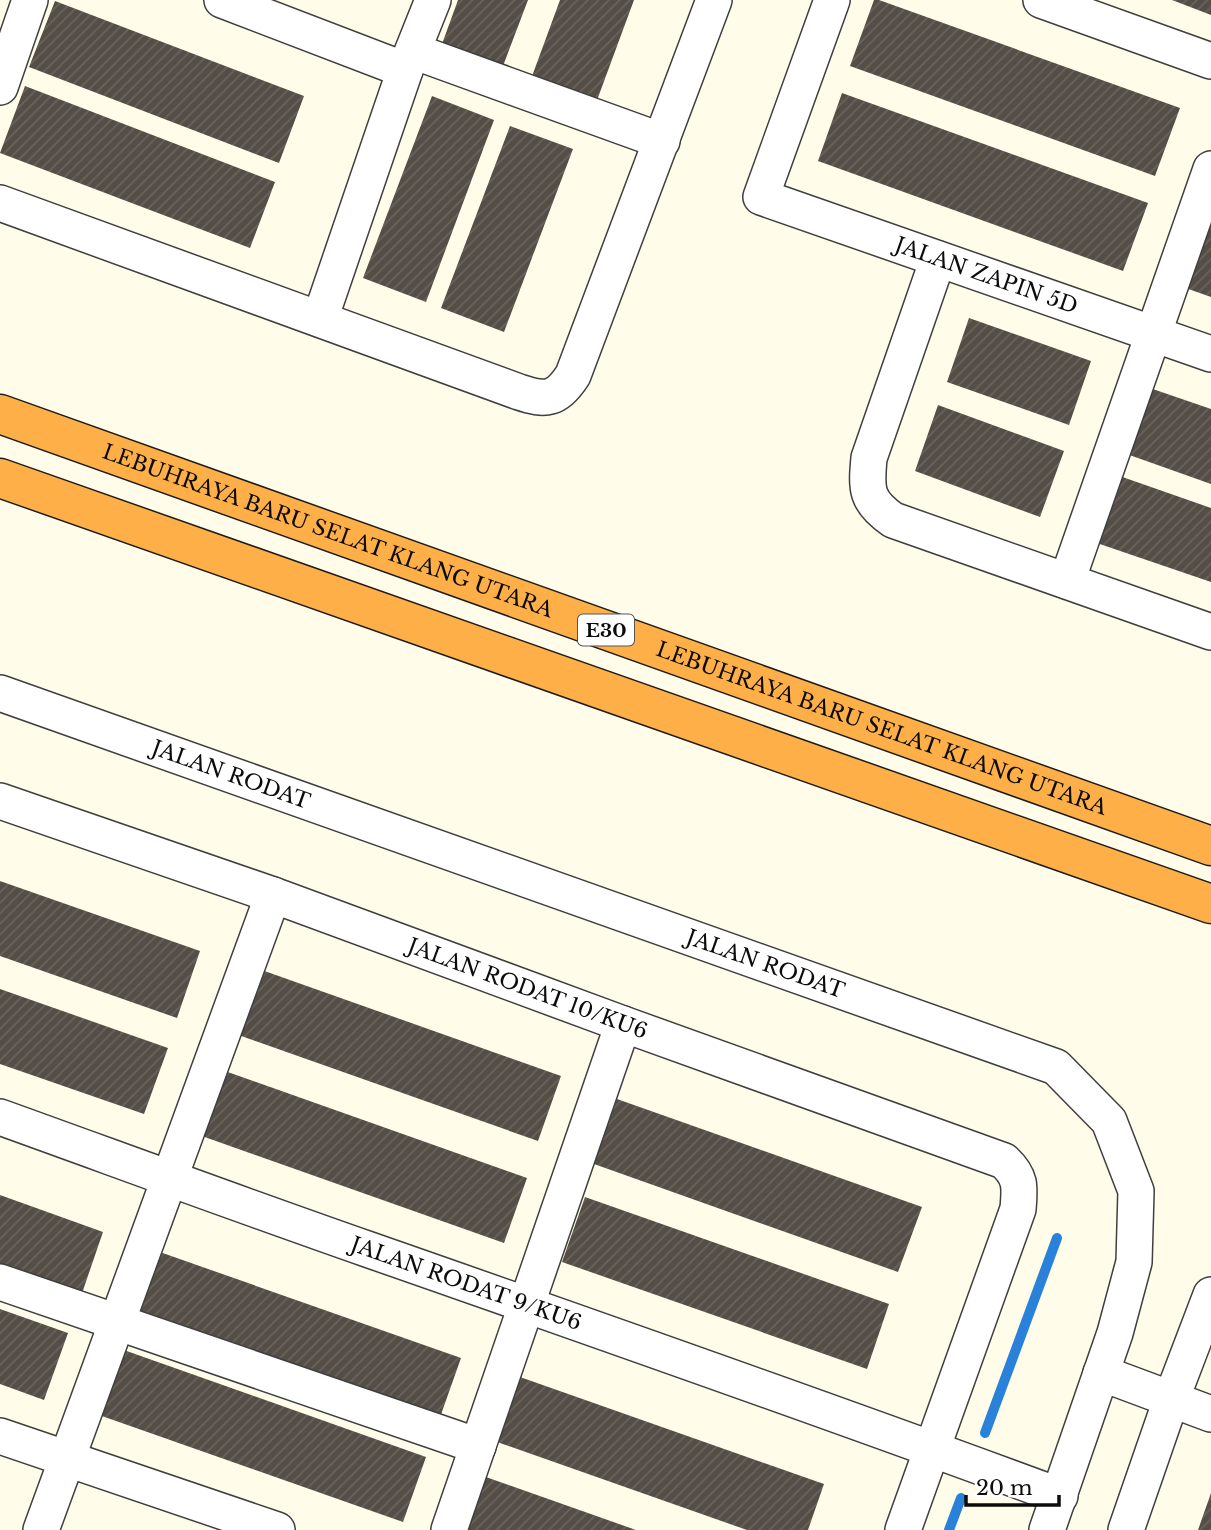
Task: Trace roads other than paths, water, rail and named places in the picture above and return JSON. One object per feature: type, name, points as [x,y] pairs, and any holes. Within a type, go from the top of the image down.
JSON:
[{"type":"highway","name":"LEBUHRAYA BARU SELAT KLANG UTARA","points":[[0,414],[1211,846]]},
{"type":"highway","points":[[0,478],[1211,904]]},
{"type":"street","points":[[0,87],[30,0]]},
{"type":"street","points":[[222,0],[662,141]]},
{"type":"street","points":[[320,319],[409,60],[433,0]]},
{"type":"street","points":[[0,203],[537,398],[551,397],[564,389],[573,376],[715,0]]},
{"type":"street","name":"JALAN ZAPIN 5D","points":[[832,0],[761,197],[1211,354]]},
{"type":"street","points":[[1041,0],[1211,61]]},
{"type":"street","points":[[1067,581],[1211,169]]},
{"type":"street","points":[[938,259],[869,458],[867,479],[870,498],[880,511],[893,520],[1211,632]]},
{"type":"street","name":"JALAN RODAT","points":[[0,692],[1056,1067],[1109,1121],[1136,1191],[1134,1262],[1115,1332],[1047,1530]]},
{"type":"street","name":"JALAN RODAT 10/KU6","points":[[0,801],[273,895],[1004,1161],[1014,1170],[1020,1186],[1018,1209],[933,1449]]},
{"type":"street","points":[[41,1530],[273,895]]},
{"type":"street","points":[[449,1530],[623,1024]]},
{"type":"street","name":"JALAN RODAT 9/KU6","points":[[0,1117],[1060,1496]]},
{"type":"street","points":[[0,1282],[478,1446]]},
{"type":"street","points":[[1126,1530],[1211,1294]]},
{"type":"street","points":[[1101,1373],[1211,1414]]},
{"type":"street","points":[[0,1436],[277,1530]]},
{"type":"street","points":[[903,1530],[933,1449]]},
{"type":"waterway","points":[[985,1433],[1057,1238]]},
{"type":"waterway","points":[[949,1530],[961,1498]]}]
